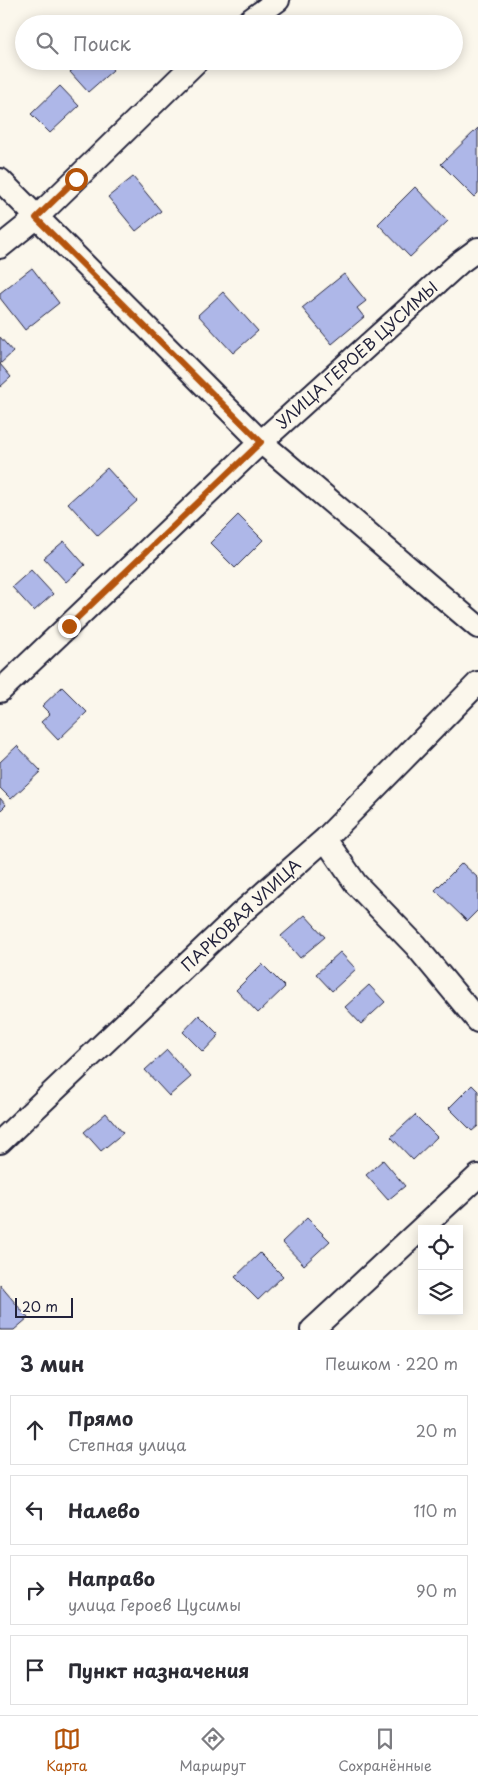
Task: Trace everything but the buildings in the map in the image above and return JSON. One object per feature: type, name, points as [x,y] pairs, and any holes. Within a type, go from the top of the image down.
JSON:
[{"type":"street","points":[[257,15],[278,0]]},
{"type":"street","points":[[0,247],[36,218],[188,70]]},
{"type":"street","points":[[0,180],[261,442],[478,627]]},
{"type":"street","name":"УЛИЦА ГЕРОЕВ ЦУСИМЫ","points":[[0,691],[261,442],[459,263],[478,249]]},
{"type":"street","name":"ПАРКОВАЯ УЛИЦА","points":[[0,1142],[240,914],[325,839],[478,682]]},
{"type":"street","points":[[325,839],[356,884],[415,945],[478,1021]]},
{"type":"street","points":[[312,1330],[478,1176]]},
{"type":"route","points":[[69,626],[261,442],[36,218],[76,179]]}]
